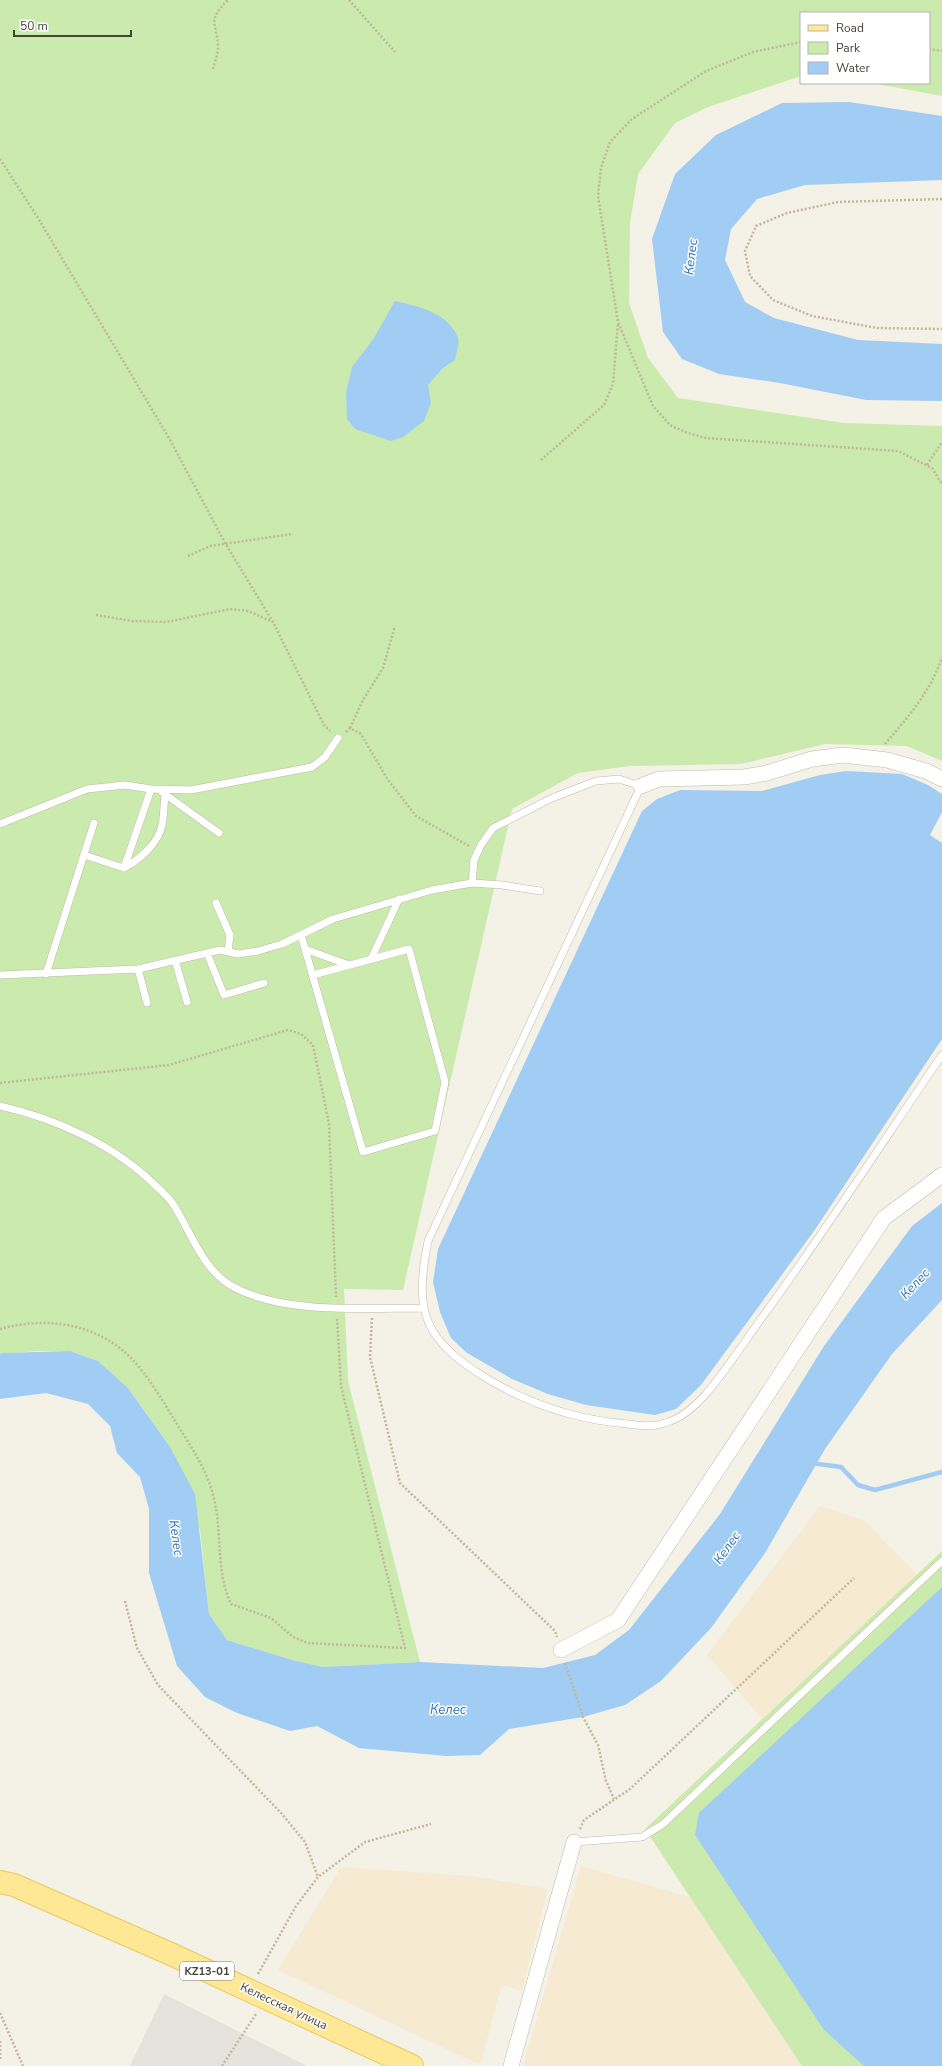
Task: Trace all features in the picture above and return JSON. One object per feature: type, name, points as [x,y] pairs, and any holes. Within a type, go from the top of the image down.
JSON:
[{"type":"main road","name":"Келесская улица","points":[[5,1882],[258,1994],[412,2066]]},
{"type":"street","points":[[641,786],[659,779],[744,777],[767,773],[812,759],[843,755],[888,760],[918,769],[942,779]]},
{"type":"street","points":[[561,1650],[618,1620],[884,1218],[942,1175]]},
{"type":"street","points":[[511,2066],[574,1842]]},
{"type":"lane","points":[[0,824],[87,789],[125,785],[154,789],[191,790],[312,767],[325,757],[338,738]]},
{"type":"lane","points":[[472,883],[474,860],[480,845],[493,828],[552,798],[596,781],[619,779],[641,786],[428,1241],[423,1269],[421,1296],[425,1317],[445,1347],[459,1361],[506,1390],[559,1411],[604,1422],[644,1426],[665,1424],[682,1415],[704,1395],[793,1276],[942,1055]]},
{"type":"lane","points":[[154,789],[165,794],[219,833]]},
{"type":"lane","points":[[124,868],[154,789]]},
{"type":"lane","points":[[84,855],[124,868],[136,861],[158,837],[162,826],[165,794]]},
{"type":"lane","points":[[46,974],[94,823]]},
{"type":"lane","points":[[0,975],[138,969],[220,950],[238,954],[258,951],[282,944],[333,919],[432,890],[472,883],[502,885],[540,891]]},
{"type":"lane","points":[[371,959],[399,900]]},
{"type":"lane","points":[[216,903],[230,935],[228,951]]},
{"type":"lane","points":[[301,934],[364,1152],[435,1131],[445,1082],[409,949],[313,975]]},
{"type":"lane","points":[[305,949],[349,965]]},
{"type":"lane","points":[[207,953],[224,995],[264,983]]},
{"type":"lane","points":[[176,960],[187,1002]]},
{"type":"lane","points":[[138,969],[146,1003]]},
{"type":"lane","points":[[0,1106],[26,1112],[69,1129],[116,1154],[146,1177],[172,1202],[210,1266],[229,1284],[262,1298],[302,1306],[423,1308]]},
{"type":"lane","points":[[574,1842],[642,1837],[663,1824],[942,1561]]},
{"type":"path","points":[[213,69],[218,49],[213,21],[216,12],[228,0]]},
{"type":"path","points":[[349,0],[395,52]]},
{"type":"path","points":[[800,42],[753,52],[706,71],[632,119],[610,142],[601,168],[598,196],[618,322],[653,406],[670,425],[684,432],[706,438],[898,451],[927,464],[932,468],[942,484]]},
{"type":"path","points":[[930,49],[942,51]]},
{"type":"path","points":[[0,159],[38,218],[169,438],[225,543],[273,622],[324,726],[338,738],[350,728],[363,700],[383,668],[395,626]]},
{"type":"path","points":[[942,199],[838,202],[787,212],[756,226],[745,251],[750,276],[773,300],[812,316],[877,328],[942,329]]},
{"type":"path","points":[[541,460],[604,405],[613,384],[618,322]]},
{"type":"path","points":[[927,464],[942,442]]},
{"type":"path","points":[[188,556],[210,546],[292,534]]},
{"type":"path","points":[[96,615],[132,620],[166,622],[230,609],[248,611],[273,622]]},
{"type":"path","points":[[873,758],[919,704],[936,674],[942,657]]},
{"type":"path","points":[[350,728],[360,734],[388,780],[416,816],[478,851]]},
{"type":"path","points":[[0,1082],[169,1065],[288,1030],[301,1034],[313,1046],[329,1124],[336,1307],[341,1386],[406,1648],[308,1644],[293,1637],[271,1618],[231,1604],[224,1588],[215,1502],[202,1465],[164,1404],[132,1359],[108,1338],[80,1327],[54,1322],[19,1324],[0,1329]]},
{"type":"path","points":[[372,1308],[370,1357],[400,1483],[555,1631],[583,1717],[598,1746],[606,1781],[614,1799]]},
{"type":"path","points":[[574,1842],[584,1820],[630,1789],[854,1578]]},
{"type":"path","points":[[125,1601],[137,1648],[158,1685],[282,1814],[305,1842],[318,1877]]},
{"type":"path","points":[[222,2066],[258,1994],[296,1906],[318,1877],[365,1842],[431,1824]]},
{"type":"path","points":[[0,2013],[23,2066]]},
{"type":"path","points":[[0,2041],[0,2059]]},
{"type":"shaded area","points":[[820,1506],[865,1521],[917,1575],[762,1719],[707,1655]]},
{"type":"shaded area","points":[[581,1866],[690,1897],[802,2066],[523,2066]]},
{"type":"shaded area","points":[[341,1867],[471,1876],[548,1889],[522,1991],[502,1985],[480,2065],[278,1970]]},
{"type":"shaded area","points":[[164,1994],[307,2066],[130,2066]]},
{"type":"green space","points":[[0,0],[942,0],[942,96],[877,84],[930,84],[930,12],[800,12],[800,76],[708,107],[675,123],[638,174],[630,223],[629,303],[648,358],[678,398],[844,423],[942,426],[942,761],[907,746],[825,744],[741,764],[630,766],[578,773],[512,809],[403,1290],[344,1289],[348,1381],[420,1662],[323,1667],[292,1660],[227,1640],[209,1614],[200,1530],[170,1447],[128,1388],[98,1361],[70,1351],[37,1351],[0,1354]]},
{"type":"green space","points":[[942,1551],[942,2066],[802,2066],[645,1829]]},
{"type":"water","name":"Келес","points":[[849,102],[942,116],[942,180],[805,185],[757,199],[731,229],[725,260],[745,302],[774,318],[858,340],[942,344],[942,401],[866,400],[780,383],[719,374],[682,359],[663,332],[652,239],[675,174],[716,135],[782,103]]},
{"type":"water","points":[[395,301],[423,308],[448,322],[454,329],[459,343],[455,360],[443,368],[428,385],[431,403],[424,421],[403,437],[391,441],[355,429],[347,419],[346,393],[352,367],[374,338]]},
{"type":"water","points":[[846,771],[902,774],[928,785],[942,794],[942,812],[930,835],[942,843],[942,1039],[814,1231],[701,1385],[676,1409],[655,1415],[586,1405],[548,1394],[512,1379],[467,1353],[451,1338],[440,1312],[433,1282],[438,1249],[642,811],[657,799],[680,790],[762,791],[820,775]]},
{"type":"water","name":"Келес","points":[[942,1203],[942,1300],[892,1354],[825,1449],[765,1553],[711,1628],[661,1681],[625,1705],[583,1717],[509,1729],[480,1755],[446,1756],[359,1748],[317,1726],[290,1731],[237,1713],[205,1697],[177,1666],[149,1573],[149,1509],[140,1477],[117,1453],[110,1426],[88,1404],[46,1393],[0,1399],[0,1354],[3,1353],[70,1351],[98,1361],[128,1388],[170,1447],[195,1494],[209,1614],[227,1640],[292,1660],[323,1667],[420,1662],[543,1668],[595,1655],[629,1630],[720,1514],[824,1346],[912,1226]]},
{"type":"water","points":[[942,1587],[942,2066],[864,2066],[824,2030],[695,1835],[699,1813]]},
{"type":"waterway","points":[[811,1463],[841,1467],[858,1485],[875,1490],[942,1472]]}]
